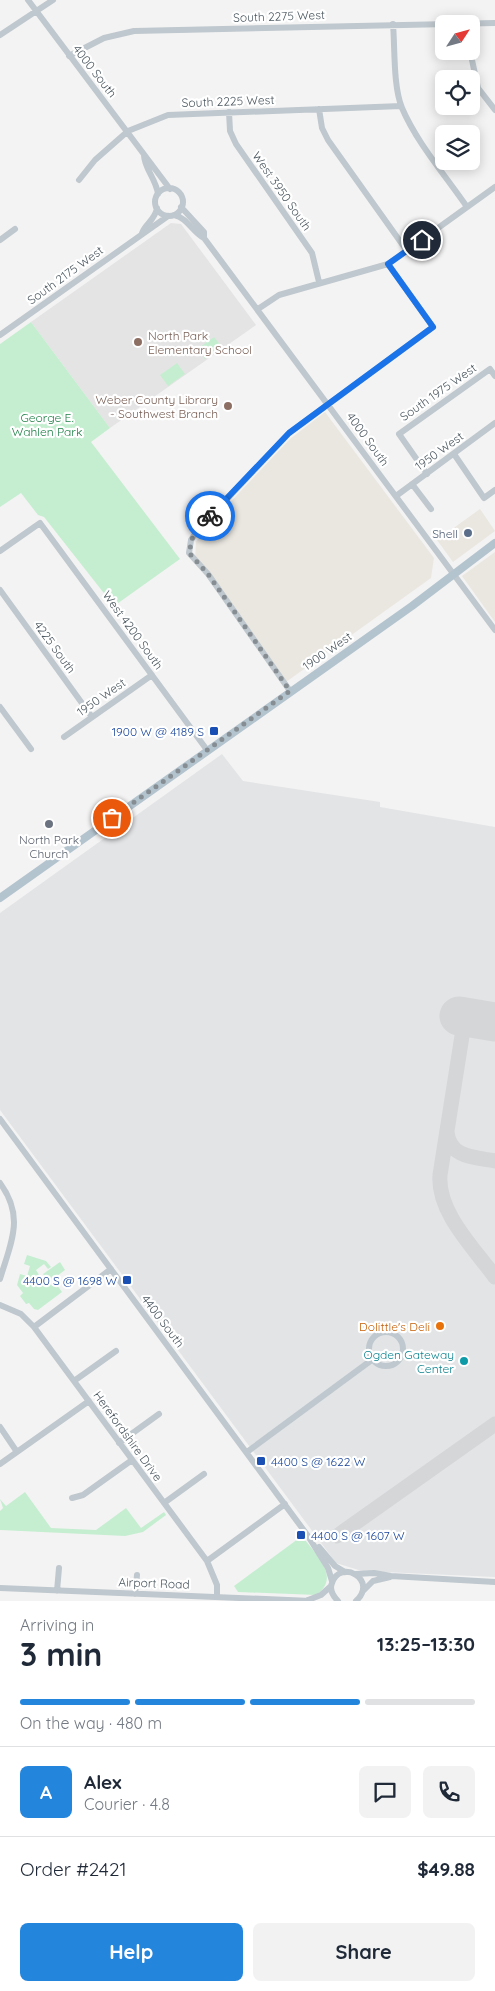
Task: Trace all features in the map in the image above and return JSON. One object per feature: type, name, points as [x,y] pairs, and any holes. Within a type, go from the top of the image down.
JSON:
[{"type":"main road","name":"1900 West","points":[[0,898],[454,575],[495,543]]},
{"type":"street","name":"4000 South","points":[[28,0],[170,189]]},
{"type":"street","points":[[0,35],[52,0]]},
{"type":"street","name":"South 2275 West","points":[[480,22],[495,23]]},
{"type":"street","name":"South 2275 West","points":[[69,56],[104,38],[134,31],[435,23]]},
{"type":"street","points":[[393,24],[396,74],[401,106],[414,130],[467,207]]},
{"type":"street","points":[[472,60],[478,88],[495,110]]},
{"type":"street","name":"South 2225 West","points":[[79,180],[94,160],[128,131],[168,115],[401,106]]},
{"type":"street","points":[[319,109],[322,128],[328,140],[407,251]]},
{"type":"street","name":"West 3950 South","points":[[228,112],[230,131],[236,144],[312,253],[319,282]]},
{"type":"street","name":"4000 South","points":[[144,155],[144,162],[154,178],[158,194]]},
{"type":"street","points":[[258,309],[279,295],[319,282],[374,270],[388,264],[495,187]]},
{"type":"street","points":[[165,189],[170,189],[180,194],[182,200],[182,207],[171,215],[156,208],[155,201],[158,194],[165,189]]},
{"type":"street","name":"4000 South","points":[[182,207],[204,232],[204,238]]},
{"type":"street","name":"South 2175 West","points":[[142,233],[155,217],[156,208]]},
{"type":"street","name":"4000 South","points":[[171,215],[188,222],[204,238],[495,630]]},
{"type":"street","name":"South 2175 West","points":[[0,335],[142,233],[148,232],[171,215]]},
{"type":"street","points":[[0,240],[16,229]]},
{"type":"street","points":[[290,691],[208,574],[189,553],[189,547],[196,531],[289,433],[433,327],[388,264]]},
{"type":"street","name":"South 1975 West","points":[[427,474],[399,434],[490,369],[495,376]]},
{"type":"street","name":"1950 West","points":[[396,496],[495,422]]},
{"type":"street","points":[[454,454],[484,498],[495,490]]},
{"type":"street","points":[[412,484],[431,509]]},
{"type":"street","name":"West 4200 South","points":[[0,552],[40,523],[207,750]]},
{"type":"street","name":"4225 South","points":[[0,590],[92,717]]},
{"type":"street","name":"1950 West","points":[[64,737],[152,675]]},
{"type":"street","points":[[0,707],[31,749]]},
{"type":"street","name":"4400 South","points":[[0,1119],[308,1536],[328,1568],[333,1596],[338,1601]]},
{"type":"street","points":[[0,1183],[13,1207],[16,1221],[0,1279]]},
{"type":"street","points":[[34,1327],[111,1269]]},
{"type":"street","name":"Herefordshire Drive","points":[[0,1305],[21,1314],[34,1327],[207,1561],[217,1584],[217,1597]]},
{"type":"street","points":[[383,1333],[389,1333],[398,1337],[403,1351],[398,1362],[385,1366],[372,1359],[369,1348],[374,1338],[383,1333]]},
{"type":"street","points":[[74,1381],[116,1351]]},
{"type":"street","points":[[247,1452],[372,1359]]},
{"type":"street","points":[[0,1464],[88,1401]]},
{"type":"street","points":[[119,1443],[160,1414]]},
{"type":"street","points":[[0,1428],[17,1452]]},
{"type":"street","points":[[72,1498],[83,1495],[132,1460]]},
{"type":"street","points":[[164,1503],[204,1474]]},
{"type":"street","points":[[207,1561],[285,1504]]},
{"type":"street","name":"4400 South","points":[[308,1536],[335,1566],[345,1572]]},
{"type":"street","points":[[58,1591],[59,1568]]},
{"type":"street","points":[[345,1572],[495,1582]]},
{"type":"street","name":"Airport Road","points":[[0,1588],[309,1601],[323,1594],[339,1574],[345,1572]]},
{"type":"street","points":[[356,1574],[362,1581],[363,1595]]},
{"type":"street","points":[[135,1594],[137,1576]]},
{"type":"street","points":[[356,1601],[373,1581],[391,1576]]},
{"type":"shaded area","name":"North Park Elementary School","points":[[171,223],[181,224],[256,325],[110,428],[31,322]]},
{"type":"shaded area","points":[[325,412],[434,558],[431,578],[286,682],[195,560],[196,542],[203,531],[290,439]]},
{"type":"shaded area","points":[[480,509],[495,531],[453,562],[437,540]]},
{"type":"shaded area","points":[[495,552],[495,622],[462,576]]},
{"type":"shaded area","points":[[222,754],[243,781],[380,802],[380,807],[495,827],[495,1577],[362,1571],[336,1563],[0,1110],[0,913]]},
{"type":"green space","name":"George E. Wahlen Park","points":[[31,322],[110,428],[91,442],[180,559],[114,606],[44,517],[38,515],[21,493],[0,507],[0,344]]},
{"type":"green space","points":[[214,337],[222,347],[205,359],[197,349]]},
{"type":"green space","points":[[177,363],[185,374],[168,386],[160,375]]},
{"type":"green space","points":[[27,1255],[46,1261],[51,1267],[48,1269],[44,1264],[36,1270],[46,1286],[54,1281],[62,1292],[38,1310],[34,1309],[29,1303],[26,1304],[20,1296],[23,1293],[17,1285],[20,1274],[27,1276],[30,1266],[24,1264]]},
{"type":"green space","points":[[60,1262],[65,1270],[49,1282],[43,1274]]},
{"type":"green space","points":[[25,1492],[51,1528],[96,1530],[126,1508],[141,1528],[164,1512],[166,1515],[143,1532],[125,1536],[0,1530],[0,1511],[3,1508],[0,1499],[6,1506]]},
{"type":"green space","points":[[302,1536],[319,1558],[326,1573],[327,1581],[316,1595],[238,1592],[234,1586]]},
{"type":"taxiway","points":[[465,1017],[440,1175],[441,1189],[444,1202],[458,1229],[495,1277]]},
{"type":"taxiway","points":[[447,1132],[449,1141],[458,1152],[471,1157],[495,1161]]},
{"type":"taxiway","points":[[337,1536],[495,1424]]},
{"type":"runway","points":[[459,1016],[495,1022]]},
{"type":"way so far","points":[[112,818],[290,691],[208,574],[189,553],[193,535],[210,516]]},
{"type":"place","name":"North Park Elementary School","points":[[138,342]]},
{"type":"place","name":"Weber County Library - Southwest Branch","points":[[228,406]]},
{"type":"place","name":"Shell","points":[[468,533]]},
{"type":"place","name":"1900 W @ 4189 S","points":[[214,731]]},
{"type":"place","name":"North Park Church","points":[[49,824]]},
{"type":"place","name":"4400 S @ 1698 W","points":[[127,1280]]},
{"type":"place","name":"Dolittle's Deli","points":[[440,1326]]},
{"type":"place","name":"Ogden Gateway Center","points":[[464,1361]]},
{"type":"place","name":"4400 S @ 1622 W","points":[[261,1461]]},
{"type":"place","name":"4400 S @ 1607 W","points":[[301,1535]]},
{"type":"route","points":[[210,516],[289,433],[433,327],[388,264],[422,240]]}]
